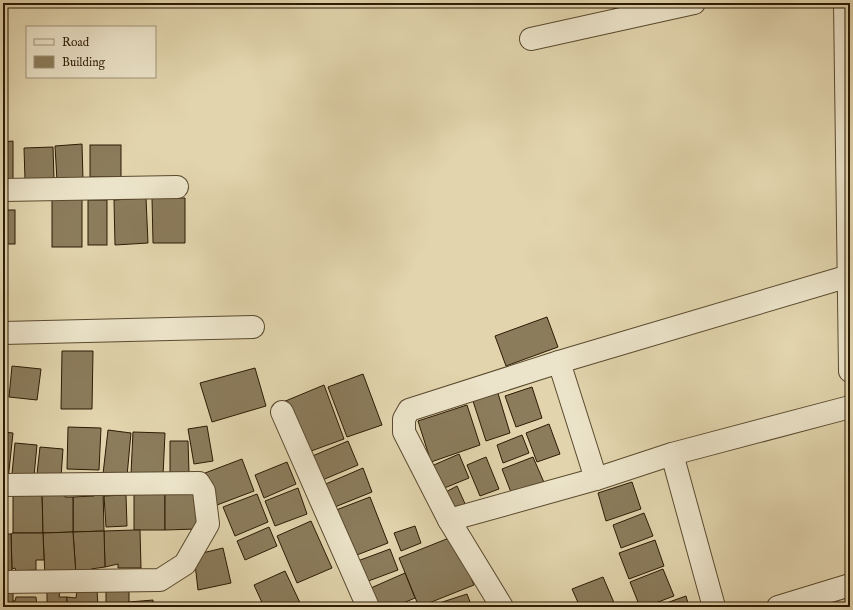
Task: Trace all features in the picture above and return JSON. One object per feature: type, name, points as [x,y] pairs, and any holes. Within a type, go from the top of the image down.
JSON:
[{"type":"street","points":[[532,39],[694,3]]},
{"type":"street","points":[[845,3],[850,371]]},
{"type":"street","points":[[3,190],[177,187]]},
{"type":"street","points":[[502,607],[449,520],[404,432],[404,419],[409,410],[559,362],[849,276]]},
{"type":"street","points":[[3,333],[253,327]]},
{"type":"street","points":[[559,362],[596,479]]},
{"type":"street","points":[[449,520],[596,479],[672,454],[850,407]]},
{"type":"street","points":[[282,412],[368,607]]},
{"type":"street","points":[[672,454],[714,607]]},
{"type":"street","points":[[3,484],[199,483],[204,491],[208,524],[185,564],[160,580],[3,582]]},
{"type":"street","points":[[778,607],[850,585]]},
{"type":"building","points":[[612,3],[659,3],[617,17]]},
{"type":"building","points":[[13,141],[13,183],[3,183],[3,142]]},
{"type":"building","points":[[82,144],[83,180],[57,181],[55,146]]},
{"type":"building","points":[[90,145],[121,145],[121,177],[90,177]]},
{"type":"building","points":[[53,147],[54,179],[25,180],[24,148]]},
{"type":"building","points":[[146,198],[148,243],[115,245],[114,200]]},
{"type":"building","points":[[152,198],[185,198],[185,243],[153,243]]},
{"type":"building","points":[[52,199],[82,199],[82,247],[52,247]]},
{"type":"building","points":[[88,200],[107,200],[107,245],[88,245]]},
{"type":"building","points":[[3,210],[15,210],[15,244],[3,244]]},
{"type":"building","points":[[547,317],[558,347],[506,366],[495,336]]},
{"type":"building","points":[[62,351],[93,351],[92,409],[61,409]]},
{"type":"building","points":[[12,366],[41,369],[37,400],[9,397]]},
{"type":"building","points":[[255,368],[266,406],[212,422],[200,383]]},
{"type":"building","points":[[363,374],[382,425],[347,437],[328,387]]},
{"type":"building","points":[[324,385],[344,439],[303,454],[283,402]]},
{"type":"building","points":[[532,387],[542,418],[516,427],[505,396]]},
{"type":"building","points":[[497,390],[510,433],[486,441],[472,398]]},
{"type":"building","points":[[467,405],[480,445],[431,462],[418,421]]},
{"type":"building","points":[[549,424],[560,454],[537,462],[526,433]]},
{"type":"building","points":[[207,426],[213,461],[194,464],[188,429]]},
{"type":"building","points":[[68,427],[101,428],[99,470],[67,469]]},
{"type":"building","points":[[108,430],[131,433],[127,476],[103,474]]},
{"type":"building","points":[[3,432],[13,433],[8,480],[3,480]]},
{"type":"building","points":[[133,432],[165,433],[163,476],[131,474]]},
{"type":"building","points":[[522,435],[529,453],[503,463],[497,445]]},
{"type":"building","points":[[170,441],[188,441],[189,473],[170,473]]},
{"type":"building","points":[[348,441],[358,465],[320,481],[310,457]]},
{"type":"building","points":[[15,443],[37,445],[34,476],[12,474]]},
{"type":"building","points":[[40,447],[63,449],[61,477],[37,474]]},
{"type":"building","points":[[459,454],[469,478],[437,491],[427,468]]},
{"type":"building","points":[[486,457],[499,489],[480,496],[467,465]]},
{"type":"building","points":[[533,457],[546,487],[514,500],[502,469]]},
{"type":"building","points":[[242,459],[254,491],[217,505],[205,473]]},
{"type":"building","points":[[287,462],[296,484],[264,498],[255,475]]},
{"type":"building","points":[[363,468],[372,492],[330,509],[321,486]]},
{"type":"building","points":[[632,482],[641,509],[606,521],[598,493]]},
{"type":"building","points":[[457,486],[467,508],[451,516],[440,495]]},
{"type":"building","points":[[165,487],[165,530],[134,530],[134,488]]},
{"type":"building","points":[[298,488],[307,514],[275,526],[265,501]]},
{"type":"building","points":[[93,489],[103,489],[104,531],[73,532],[73,497],[94,496]]},
{"type":"building","points":[[165,489],[195,489],[197,529],[165,530]]},
{"type":"building","points":[[3,490],[4,490],[3,533]]},
{"type":"building","points":[[42,490],[43,533],[13,533],[13,492]]},
{"type":"building","points":[[42,490],[65,490],[65,497],[73,497],[73,532],[43,533]]},
{"type":"building","points":[[257,494],[268,522],[235,536],[223,507]]},
{"type":"building","points":[[126,495],[127,526],[106,527],[104,496]]},
{"type":"building","points":[[370,497],[388,543],[349,558],[331,512]]},
{"type":"building","points":[[644,513],[653,536],[621,548],[613,525]]},
{"type":"building","points":[[311,521],[332,568],[297,583],[277,536]]},
{"type":"building","points":[[415,526],[421,543],[401,551],[394,533]]},
{"type":"building","points":[[269,527],[277,546],[245,560],[237,541]]},
{"type":"building","points":[[140,530],[141,568],[118,568],[118,564],[105,567],[104,531]]},
{"type":"building","points":[[104,531],[105,567],[91,569],[90,575],[76,575],[73,532]]},
{"type":"building","points":[[73,532],[76,575],[45,577],[43,533]]},
{"type":"building","points":[[43,533],[44,560],[36,560],[36,570],[16,571],[15,568],[12,569],[11,534]]},
{"type":"building","points":[[3,534],[11,534],[12,574],[3,575]]},
{"type":"building","points":[[454,536],[474,585],[419,607],[399,558]]},
{"type":"building","points":[[655,540],[664,566],[629,579],[619,553]]},
{"type":"building","points":[[223,548],[231,583],[198,590],[194,555]]},
{"type":"building","points":[[390,549],[398,570],[363,583],[355,562]]},
{"type":"building","points":[[663,569],[674,596],[645,607],[640,607],[630,582]]},
{"type":"building","points":[[285,571],[302,607],[264,607],[254,585]]},
{"type":"building","points":[[405,573],[415,598],[394,607],[371,607],[364,591]]},
{"type":"building","points":[[603,577],[615,605],[611,607],[580,607],[572,589]]},
{"type":"building","points":[[129,589],[129,607],[106,607],[106,591]]},
{"type":"building","points":[[47,590],[60,591],[59,597],[67,597],[67,607],[47,607]]},
{"type":"building","points":[[77,590],[97,590],[98,607],[67,607],[67,597],[76,598]]},
{"type":"building","points":[[3,592],[13,592],[13,607],[3,607]]},
{"type":"building","points":[[467,594],[472,607],[427,607]]},
{"type":"building","points":[[686,596],[689,607],[655,607]]},
{"type":"building","points":[[16,597],[36,597],[37,607],[13,607],[13,601],[15,601]]},
{"type":"building","points":[[153,600],[153,607],[129,607],[129,602]]}]
